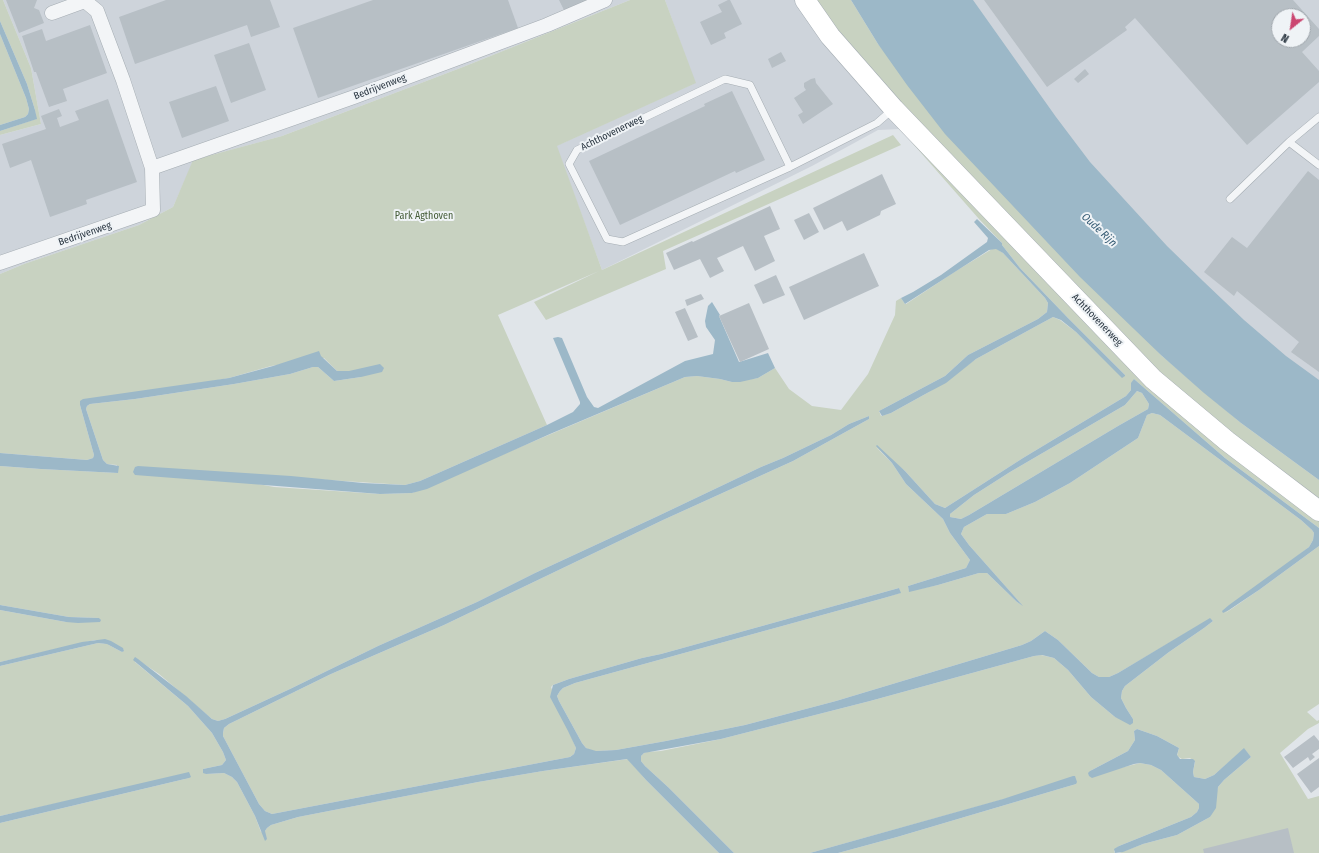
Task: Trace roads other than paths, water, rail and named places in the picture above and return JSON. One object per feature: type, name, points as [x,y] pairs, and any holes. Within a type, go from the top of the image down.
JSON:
[{"type":"street","name":"Bedrijvenweg","points":[[152,168],[369,92],[547,25],[605,0]]},
{"type":"street","name":"Achthovenerweg","points":[[805,0],[830,36],[894,109],[1153,379],[1227,441],[1319,511]]},
{"type":"street","name":"Bedrijvenweg","points":[[0,263],[153,210],[152,168],[97,11],[85,1],[52,13]]},
{"type":"lane","name":"Achthovenerweg","points":[[790,167],[750,85],[725,79],[577,150],[569,164],[607,239],[623,242],[790,167],[877,123],[894,109]]},
{"type":"lane","points":[[1230,199],[1289,142],[1319,117]]},
{"type":"lane","points":[[1289,142],[1319,165]]},
{"type":"water","name":"Oude Rijn","points":[[851,0],[973,0],[1056,117],[1090,162],[1167,246],[1203,281],[1244,320],[1286,356],[1319,380],[1319,480],[1241,423],[1204,393],[1162,356],[1080,277],[945,134],[907,85],[878,44]]},
{"type":"water","points":[[0,21],[27,84],[37,119],[0,131],[0,125],[25,117],[28,114],[29,109],[0,34]]},
{"type":"water","points":[[977,219],[1002,243],[1020,268],[1125,376],[1122,378],[1076,332],[1061,320],[1053,317],[976,359],[946,383],[891,413],[882,416],[879,411],[945,376],[968,355],[1038,319],[1047,312],[1048,303],[1045,298],[1003,253],[996,249],[989,250],[905,304],[901,298],[941,275],[987,242],[988,238],[974,222]]},
{"type":"water","points":[[712,302],[720,315],[719,316],[739,362],[768,353],[775,368],[758,378],[740,382],[697,376],[685,377],[550,434],[427,489],[412,493],[380,494],[135,475],[133,472],[135,467],[138,466],[291,476],[363,483],[405,485],[420,481],[573,412],[580,402],[553,338],[562,338],[587,397],[594,407],[598,408],[685,361],[713,354],[715,340],[706,327],[705,321],[708,306]]},
{"type":"water","points":[[319,351],[321,356],[337,371],[349,371],[380,364],[384,368],[382,372],[334,381],[318,367],[313,367],[290,374],[234,384],[135,399],[90,404],[86,409],[103,460],[107,464],[119,466],[118,473],[0,466],[0,453],[87,460],[93,458],[94,455],[80,405],[80,401],[83,399],[229,378]]},
{"type":"water","points":[[1134,379],[1225,458],[1319,528],[1319,546],[1259,590],[1223,613],[1222,611],[1229,605],[1309,547],[1313,540],[1314,533],[1301,520],[1160,415],[1152,413],[1147,415],[1138,438],[1070,483],[1035,502],[1006,514],[987,514],[964,527],[961,534],[969,545],[1023,606],[987,573],[979,573],[909,592],[908,586],[966,568],[970,560],[950,533],[943,519],[906,484],[892,463],[876,446],[877,445],[905,471],[935,504],[945,508],[1023,458],[1126,396],[1131,390],[1131,383]],"holes":[[[1137,391],[1142,393],[1149,404],[1148,409],[969,515],[961,519],[950,517],[950,514],[974,495],[1010,472],[1125,405]]]},
{"type":"water","points":[[869,416],[869,419],[793,461],[663,520],[444,625],[331,674],[229,724],[224,728],[223,736],[259,804],[265,811],[272,814],[570,757],[574,754],[576,748],[550,697],[553,685],[642,658],[899,588],[901,593],[575,683],[563,688],[557,696],[586,748],[596,751],[616,750],[745,725],[836,701],[1022,645],[1031,641],[1045,631],[1058,640],[1092,673],[1099,677],[1109,677],[1210,618],[1213,621],[1169,652],[1125,686],[1122,691],[1121,698],[1133,719],[1133,723],[1130,725],[1115,717],[1091,697],[1068,670],[1054,658],[1042,655],[1034,656],[870,701],[721,739],[644,753],[641,756],[641,761],[645,766],[734,853],[719,853],[627,759],[478,782],[298,817],[271,825],[265,831],[267,839],[265,841],[255,816],[237,782],[232,777],[224,773],[203,773],[203,769],[222,765],[226,760],[212,733],[188,706],[133,660],[135,657],[138,659],[186,696],[212,719],[218,721],[225,719],[378,646],[477,602],[535,573],[783,458],[831,435],[849,424]]},
{"type":"water","points":[[0,605],[69,617],[99,618],[101,620],[100,622],[66,622],[0,610]]},
{"type":"water","points":[[105,639],[123,648],[124,651],[122,652],[107,644],[98,643],[0,666],[0,662],[82,642]]},
{"type":"water","points":[[1137,729],[1157,736],[1179,748],[1177,755],[1180,759],[1193,759],[1195,761],[1193,772],[1194,777],[1205,779],[1214,775],[1244,748],[1251,757],[1218,787],[1216,808],[1210,817],[1177,835],[1143,844],[1123,852],[1115,853],[1114,849],[1119,846],[1191,817],[1199,808],[1199,804],[1161,770],[1151,765],[1140,763],[1134,764],[1092,778],[1089,776],[1088,773],[1090,771],[1128,751],[1135,740],[1134,731]]},
{"type":"water","points":[[189,772],[191,777],[189,778],[0,823],[0,816]]},
{"type":"water","points":[[1075,776],[1077,782],[1076,784],[897,837],[838,853],[810,853],[1003,799]]},
{"type":"park label","name":"Park Agthoven","points":[[424,216]]}]
